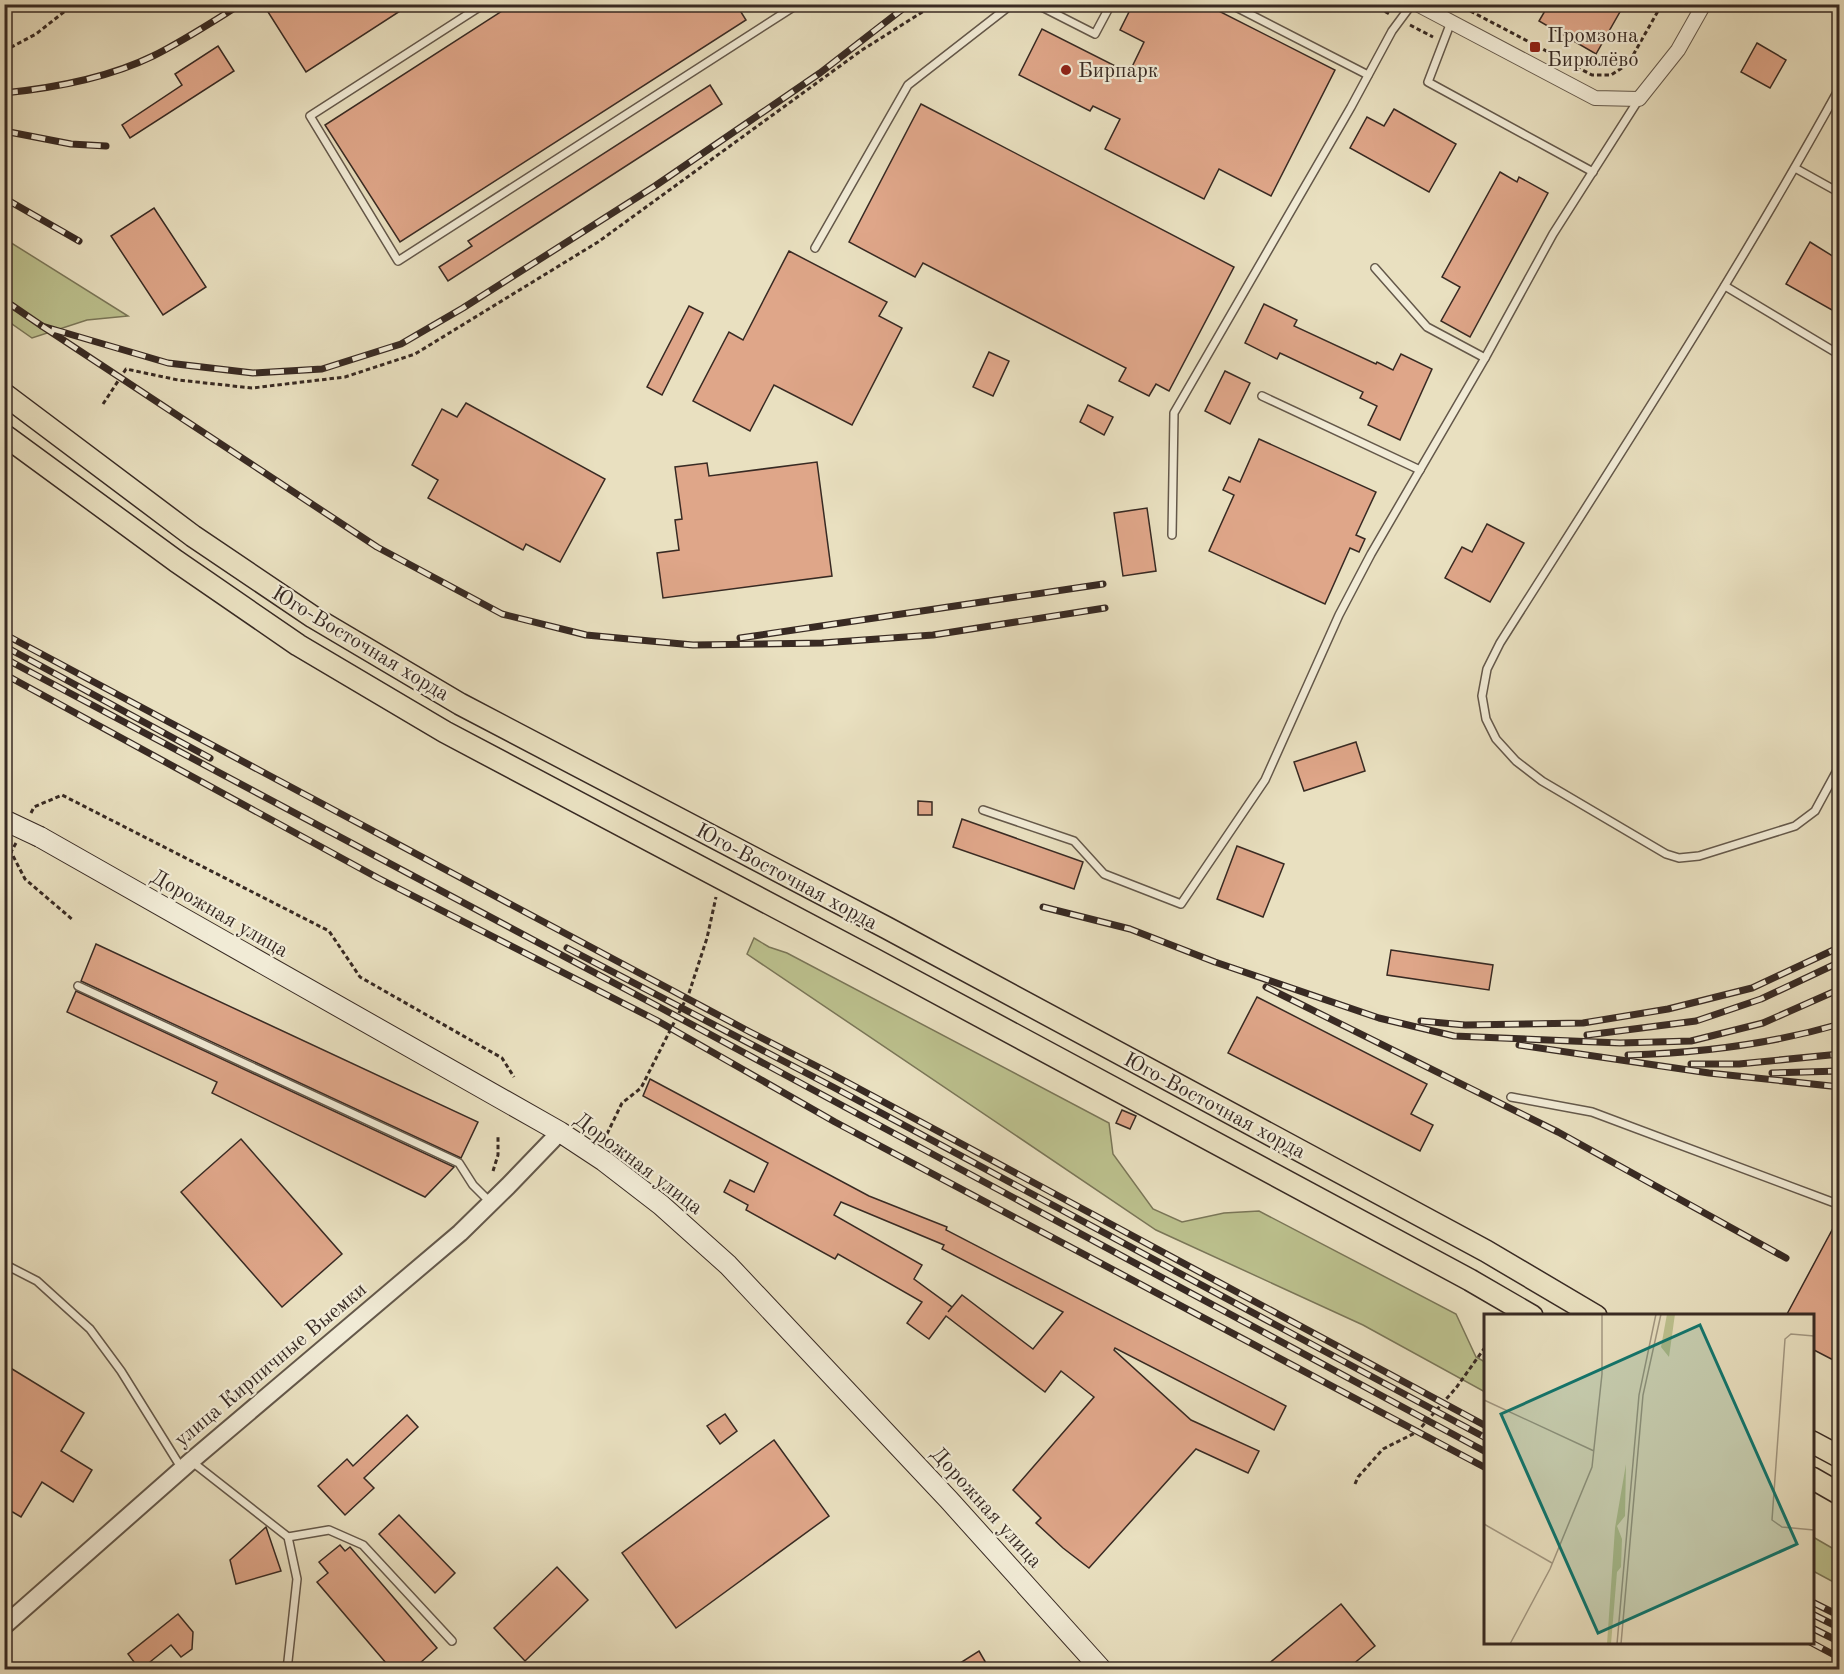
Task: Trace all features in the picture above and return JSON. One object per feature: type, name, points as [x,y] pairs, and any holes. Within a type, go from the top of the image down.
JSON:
[{"type":"main road","name":"Юго-Восточная хорда","points":[[4,394],[202,542],[313,617],[460,704],[876,923],[1486,1251],[1593,1314]]},
{"type":"main road","name":"Юго-Восточная хорда","points":[[4,435],[176,561],[298,645],[445,732],[1449,1268],[1529,1314]]},
{"type":"main road","name":"Дорожная улица","points":[[4,820],[40,837],[560,1132],[604,1161],[661,1205],[728,1265],[949,1500],[1102,1670]]},
{"type":"main road","points":[[1814,1443],[1839,1457]]},
{"type":"main road","points":[[1814,1480],[1839,1494]]},
{"type":"street","points":[[1417,4],[1595,98],[1639,99],[1678,50],[1704,4]]},
{"type":"street","name":"улица Кирпичные Выемки","points":[[4,1626],[186,1465],[460,1233],[560,1132]]},
{"type":"lane","points":[[484,4],[310,116],[398,261],[798,4]]},
{"type":"lane","points":[[815,249],[908,85],[1012,4]]},
{"type":"lane","points":[[1036,4],[1095,34],[1111,4]]},
{"type":"lane","points":[[1230,4],[1368,75]]},
{"type":"lane","points":[[1172,536],[1174,413],[1392,31],[1412,4]]},
{"type":"lane","points":[[1450,22],[1428,82],[1593,172]]},
{"type":"lane","points":[[1839,87],[1795,168],[1725,286],[1500,643],[1487,669],[1482,696],[1486,719],[1496,739],[1516,760],[1542,781],[1666,854],[1679,858],[1699,856],[1795,826],[1815,811],[1839,765]]},
{"type":"lane","points":[[983,810],[1074,841],[1104,874],[1181,904],[1265,780],[1339,615],[1553,234],[1639,99]]},
{"type":"lane","points":[[1795,168],[1839,193]]},
{"type":"lane","points":[[1375,268],[1427,327],[1485,358]]},
{"type":"lane","points":[[1725,286],[1839,355]]},
{"type":"lane","points":[[1262,396],[1420,470]]},
{"type":"lane","points":[[78,986],[459,1163],[473,1185],[490,1203]]},
{"type":"lane","points":[[1512,1097],[1592,1112],[1839,1205]]},
{"type":"lane","points":[[4,1264],[37,1281],[90,1329],[186,1465],[288,1537],[297,1579],[287,1670]]},
{"type":"lane","points":[[288,1537],[329,1530],[363,1545],[452,1641]]},
{"type":"path","points":[[4,51],[36,34],[74,4]]},
{"type":"path","points":[[103,404],[126,369],[178,380],[252,388],[345,376],[415,354],[598,242],[862,50],[935,4]]},
{"type":"path","points":[[1458,4],[1592,75],[1611,75],[1628,64],[1662,4]]},
{"type":"path","points":[[29,816],[34,807],[62,795],[329,931],[360,977],[502,1058],[514,1077]]},
{"type":"path","points":[[20,834],[11,852],[25,879],[73,920]]},
{"type":"path","points":[[607,1134],[622,1103],[641,1088],[689,993],[707,938],[720,878]]},
{"type":"path","points":[[493,1171],[498,1155],[498,1136]]},
{"type":"path","points":[[1355,1484],[1358,1477],[1383,1449],[1417,1432],[1456,1388],[1484,1347]]},
{"type":"green space","points":[[4,239],[128,316],[87,320],[32,338],[5,319]]},
{"type":"green space","points":[[754,938],[769,947],[787,953],[1109,1123],[1113,1154],[1153,1209],[1182,1222],[1224,1213],[1259,1211],[1456,1314],[1476,1357],[1484,1361],[1484,1391],[1363,1325],[1156,1230],[747,954]]},
{"type":"green space","points":[[1814,1538],[1839,1552],[1839,1585],[1814,1572]]},
{"type":"building","points":[[263,4],[411,4],[306,72]]},
{"type":"building","points":[[513,4],[736,4],[746,20],[400,242],[325,125]]},
{"type":"building","points":[[1133,4],[1205,4],[1335,70],[1271,196],[1219,169],[1204,199],[1105,149],[1120,119],[1093,106],[1090,111],[1019,75],[1042,29],[1129,73],[1144,42],[1120,30]]},
{"type":"building","points":[[1549,4],[1611,4],[1621,10],[1596,54],[1539,21]]},
{"type":"building","points":[[1757,43],[1786,60],[1770,88],[1741,72]]},
{"type":"building","points":[[218,46],[234,71],[130,138],[122,125],[182,85],[175,74]]},
{"type":"building","points":[[710,85],[722,104],[448,281],[439,267],[472,246],[468,241]]},
{"type":"building","points":[[921,104],[1234,267],[1169,391],[1156,384],[1149,396],[1119,381],[1126,368],[923,263],[915,277],[849,242]]},
{"type":"building","points":[[1394,109],[1456,144],[1429,192],[1350,148],[1367,117],[1384,126]]},
{"type":"building","points":[[1500,172],[1517,182],[1519,177],[1548,193],[1470,337],[1441,321],[1460,287],[1442,277]]},
{"type":"building","points":[[154,208],[206,287],[163,315],[111,236]]},
{"type":"building","points":[[1810,242],[1839,260],[1839,314],[1786,284]]},
{"type":"building","points":[[789,251],[887,302],[879,316],[902,328],[852,425],[774,385],[750,431],[693,401],[729,332],[743,340]]},
{"type":"building","points":[[1264,304],[1297,320],[1294,326],[1376,364],[1377,362],[1393,370],[1401,354],[1432,369],[1400,440],[1368,425],[1377,406],[1360,398],[1363,392],[1280,353],[1277,359],[1245,343]]},
{"type":"building","points":[[689,306],[703,313],[662,395],[647,387]]},
{"type":"building","points":[[989,352],[1009,361],[993,396],[973,387]]},
{"type":"building","points":[[1225,371],[1250,383],[1230,424],[1205,411]]},
{"type":"building","points":[[466,403],[605,479],[560,562],[526,544],[523,550],[428,498],[438,480],[412,465],[442,409],[457,417]]},
{"type":"building","points":[[1088,405],[1113,417],[1104,435],[1080,422]]},
{"type":"building","points":[[1259,439],[1376,492],[1356,535],[1365,539],[1359,552],[1350,548],[1325,604],[1209,551],[1234,495],[1223,490],[1229,477],[1240,482]]},
{"type":"building","points":[[817,462],[832,576],[663,598],[657,553],[679,550],[675,520],[682,519],[675,467],[707,463],[709,476]]},
{"type":"building","points":[[1147,508],[1156,571],[1123,576],[1114,513]]},
{"type":"building","points":[[1487,524],[1524,543],[1490,602],[1445,578],[1462,547],[1472,552]]},
{"type":"building","points":[[1356,742],[1365,771],[1304,791],[1294,762]]},
{"type":"building","points":[[918,801],[932,802],[932,815],[918,815]]},
{"type":"building","points":[[962,819],[1083,862],[1074,889],[953,847]]},
{"type":"building","points":[[1237,846],[1284,864],[1263,917],[1217,899]]},
{"type":"building","points":[[96,944],[478,1122],[461,1158],[81,981]]},
{"type":"building","points":[[1391,950],[1493,965],[1489,990],[1387,975]]},
{"type":"building","points":[[76,991],[454,1167],[425,1197],[212,1093],[217,1082],[67,1012]]},
{"type":"building","points":[[1257,997],[1427,1084],[1411,1114],[1433,1125],[1420,1151],[1228,1053]]},
{"type":"building","points":[[650,1079],[869,1196],[947,1227],[946,1230],[1286,1406],[1274,1430],[1115,1348],[1114,1350],[1191,1420],[1259,1451],[1248,1473],[1196,1449],[1089,1568],[1036,1523],[1041,1518],[1013,1490],[1094,1397],[1061,1371],[1045,1392],[946,1316],[929,1339],[907,1323],[922,1302],[838,1254],[835,1259],[746,1210],[748,1205],[724,1192],[730,1180],[754,1192],[768,1163],[643,1096]],"holes":[[[841,1202],[944,1245],[942,1249],[1063,1312],[1033,1349],[962,1295],[948,1312],[952,1307],[914,1279],[922,1265],[834,1215]]]},
{"type":"building","points":[[1122,1110],[1136,1116],[1130,1129],[1116,1123]]},
{"type":"building","points":[[241,1139],[342,1254],[282,1307],[181,1192]]},
{"type":"building","points":[[1839,1217],[1839,1363],[1814,1350],[1814,1314],[1787,1314]]},
{"type":"building","points":[[4,1364],[84,1413],[61,1451],[92,1470],[73,1502],[42,1482],[21,1517],[4,1507]]},
{"type":"building","points":[[725,1414],[737,1431],[720,1444],[707,1426]]},
{"type":"building","points":[[407,1415],[418,1427],[364,1478],[374,1488],[345,1515],[318,1486],[347,1459],[353,1466]]},
{"type":"building","points":[[774,1440],[829,1516],[676,1628],[622,1553]]},
{"type":"building","points":[[399,1515],[455,1573],[435,1593],[379,1534]]},
{"type":"building","points":[[266,1527],[281,1571],[236,1584],[230,1560]]},
{"type":"building","points":[[340,1545],[345,1551],[350,1547],[437,1648],[412,1670],[392,1670],[317,1582],[328,1573],[319,1562]]},
{"type":"building","points":[[557,1567],[588,1600],[525,1661],[494,1628]]},
{"type":"building","points":[[1341,1604],[1375,1646],[1346,1670],[1261,1670]]},
{"type":"building","points":[[178,1614],[193,1632],[192,1649],[181,1657],[171,1645],[140,1670],[128,1654]]},
{"type":"building","points":[[979,1651],[990,1670],[949,1670]]},
{"type":"railway","points":[[4,93],[80,81],[136,64],[175,44],[241,4]]},
{"type":"railway","points":[[4,300],[42,326],[168,363],[253,373],[322,369],[401,344],[463,308],[655,186],[820,73],[909,4]]},
{"type":"railway","points":[[4,131],[71,144],[106,146]]},
{"type":"railway","points":[[4,198],[79,241]]},
{"type":"railway","points":[[42,326],[377,547],[502,614],[586,635],[693,645],[822,643],[933,635],[1105,608]]},
{"type":"railway","points":[[740,638],[1103,584]]},
{"type":"railway","points":[[4,634],[828,1072],[1484,1425]]},
{"type":"railway","points":[[4,646],[210,758]]},
{"type":"railway","points":[[4,658],[1484,1451]]},
{"type":"railway","points":[[4,674],[378,878],[656,1020],[835,1122],[1484,1467]]},
{"type":"railway","points":[[1043,907],[1130,929],[1215,962],[1379,1018],[1454,1036],[1620,1043],[1691,1041],[1763,1023],[1840,989]]},
{"type":"railway","points":[[1421,1021],[1465,1025],[1583,1023],[1668,1009],[1752,988],[1840,947]]},
{"type":"railway","points":[[567,948],[833,1087],[1484,1437]]},
{"type":"railway","points":[[1587,1035],[1696,1021],[1761,999],[1840,962]]},
{"type":"railway","points":[[1266,987],[1558,1132],[1786,1258]]},
{"type":"railway","points":[[1628,1055],[1735,1046],[1788,1037],[1840,1024]]},
{"type":"railway","points":[[1519,1045],[1709,1073],[1840,1087]]},
{"type":"railway","points":[[1691,1064],[1739,1064],[1840,1054]]},
{"type":"railway","points":[[1772,1073],[1840,1071]]},
{"type":"railway","points":[[1814,1603],[1840,1616]]},
{"type":"railway","points":[[1814,1615],[1840,1628]]},
{"type":"railway","points":[[1814,1629],[1840,1642]]},
{"type":"railway","points":[[1814,1644],[1840,1658]]},
{"type":"place","name":"Промзона Бирюлёво","points":[[1535,47]]},
{"type":"place","name":"Бирпарк","points":[[1066,70]]}]
